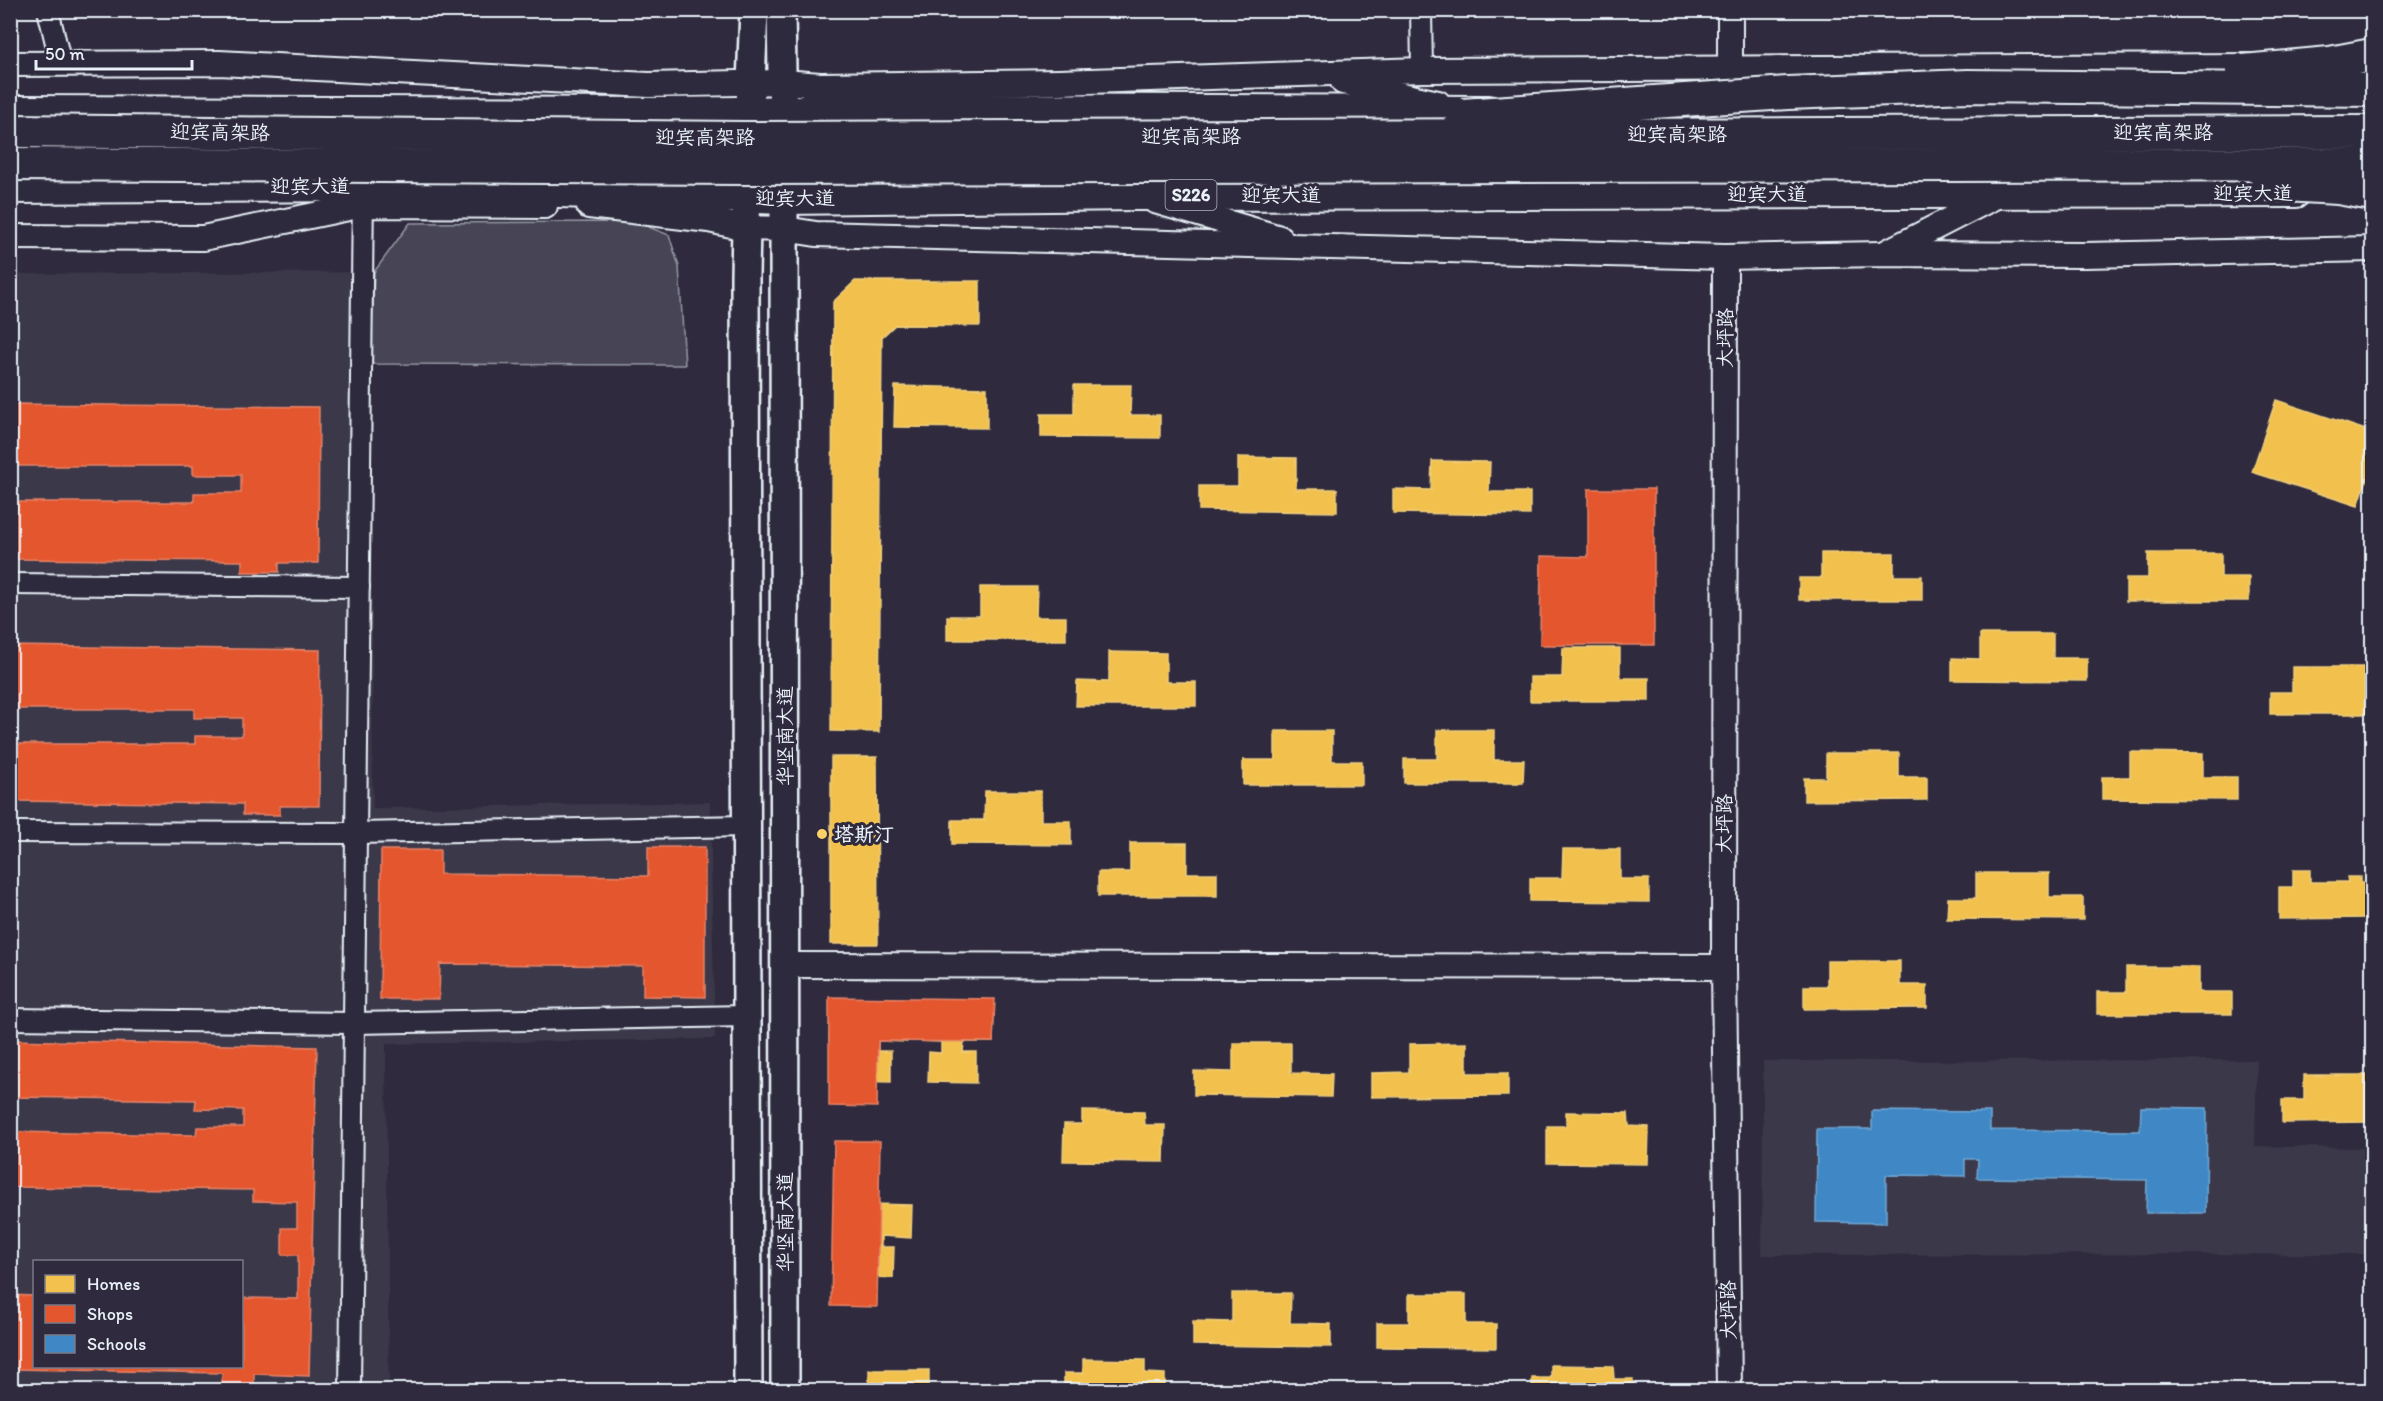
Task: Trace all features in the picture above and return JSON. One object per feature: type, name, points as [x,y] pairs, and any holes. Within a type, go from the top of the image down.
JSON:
[{"type":"highway","points":[[1158,136],[1788,93],[2216,74],[2330,63],[2373,55]]},
{"type":"highway","points":[[1968,86],[2373,90]]},
{"type":"highway","name":"迎宾高架路","points":[[10,131],[744,138],[2373,132]]},
{"type":"highway","name":"迎宾高架路","points":[[10,164],[741,168],[2373,164]]},
{"type":"highway","points":[[1937,166],[2338,188],[2373,193]]},
{"type":"main road","name":"华坚南大道","points":[[748,1390],[745,228],[754,10]]},
{"type":"main road","name":"华坚南大道","points":[[781,10],[785,229],[785,1390]]},
{"type":"main road","points":[[10,111],[783,96],[1476,111],[2373,111]]},
{"type":"main road","name":"迎宾大道","points":[[10,188],[363,196],[784,199],[1136,195],[2373,193]]},
{"type":"street","points":[[48,10],[61,64]]},
{"type":"street","points":[[1422,10],[1422,70]]},
{"type":"street","points":[[1730,10],[1730,68]]},
{"type":"street","points":[[10,64],[219,63],[649,84],[750,97]]},
{"type":"street","points":[[783,96],[820,85],[1059,82],[1422,70],[2373,65]]},
{"type":"street","points":[[1312,75],[1476,111]]},
{"type":"street","points":[[1882,254],[2000,194]]},
{"type":"street","points":[[1136,195],[1310,247]]},
{"type":"street","points":[[351,1390],[363,196]]},
{"type":"street","points":[[10,237],[203,238],[363,196],[598,206],[709,220],[745,228],[785,229],[816,234],[1725,257],[1882,254],[2085,255],[2373,249]]},
{"type":"street","name":"大坪路","points":[[1725,257],[1724,967],[1729,1390]]},
{"type":"street","points":[[10,584],[359,587]]},
{"type":"street","points":[[10,832],[356,833],[747,826]]},
{"type":"street","points":[[785,965],[1724,967]]},
{"type":"street","points":[[10,1019],[354,1023],[747,1016]]},
{"type":"shaded area","points":[[636,222],[669,235],[679,266],[685,365],[371,364],[374,272],[410,223]]},
{"type":"shaded area","points":[[374,272],[371,364],[373,808],[710,802],[715,1039],[386,1044],[389,1390],[11,1390],[10,274]]},
{"type":"shaded area","points":[[2257,1060],[2255,1146],[2372,1148],[2372,1254],[1762,1255],[1763,1061]]},
{"type":"building: Homes","points":[[855,281],[980,281],[980,326],[895,325],[882,337],[879,732],[831,731],[833,302]]},
{"type":"building: Homes","points":[[1074,385],[1131,385],[1130,415],[1160,415],[1160,438],[1041,437],[1041,414],[1074,414]]},
{"type":"building: Homes","points":[[895,386],[987,388],[987,428],[894,427]]},
{"type":"building: Homes","points":[[2276,400],[2372,432],[2372,464],[2358,506],[2252,472]]},
{"type":"building: Homes","points":[[1238,457],[1296,458],[1296,489],[1337,489],[1337,512],[1199,510],[1199,486],[1238,486]]},
{"type":"building: Homes","points":[[1432,461],[1490,462],[1489,492],[1530,492],[1530,515],[1393,513],[1393,489],[1431,490]]},
{"type":"building: Homes","points":[[1821,553],[1894,553],[1894,576],[1922,576],[1922,600],[1799,600],[1799,578],[1821,578]]},
{"type":"building: Homes","points":[[2148,553],[2221,553],[2221,577],[2249,577],[2249,601],[2126,601],[2126,578],[2148,578]]},
{"type":"building: Homes","points":[[980,587],[1037,587],[1036,617],[1066,617],[1066,640],[947,640],[947,616],[980,616]]},
{"type":"building: Homes","points":[[1980,634],[2053,634],[2053,658],[2087,658],[2087,681],[1952,680],[1952,658],[1980,659]]},
{"type":"building: Homes","points":[[1563,648],[1620,648],[1620,678],[1649,678],[1649,701],[1530,701],[1530,677],[1562,677]]},
{"type":"building: Homes","points":[[1109,652],[1166,653],[1166,682],[1196,682],[1196,706],[1076,706],[1077,681],[1109,682]]},
{"type":"building: Homes","points":[[2292,667],[2365,667],[2365,691],[2372,691],[2372,714],[2270,714],[2270,692],[2292,692]]},
{"type":"building: Homes","points":[[1437,730],[1494,730],[1494,760],[1524,760],[1523,783],[1404,783],[1404,759],[1437,759]]},
{"type":"building: Homes","points":[[1275,731],[1332,731],[1332,761],[1362,761],[1362,785],[1243,785],[1243,760],[1275,760]]},
{"type":"building: Homes","points":[[2130,752],[2203,753],[2203,777],[2237,777],[2237,800],[2102,799],[2102,777],[2130,777]]},
{"type":"building: Homes","points":[[1826,753],[1899,753],[1899,777],[1927,777],[1927,800],[1804,801],[1804,778],[1826,778]]},
{"type":"building: Homes","points":[[831,757],[877,757],[878,944],[831,944]]},
{"type":"building: Homes","points":[[985,791],[1041,791],[1041,821],[1071,821],[1071,845],[952,844],[952,820],[984,820]]},
{"type":"building: Homes","points":[[1130,843],[1187,843],[1187,873],[1217,873],[1217,896],[1098,896],[1098,872],[1130,872]]},
{"type":"building: Homes","points":[[1563,849],[1620,849],[1620,879],[1649,879],[1649,902],[1530,901],[1530,878],[1562,878]]},
{"type":"building: Homes","points":[[2293,870],[2310,870],[2310,882],[2348,882],[2347,877],[2361,877],[2361,882],[2372,882],[2372,918],[2279,919],[2279,887],[2293,887]]},
{"type":"building: Homes","points":[[1976,873],[2049,873],[2049,897],[2083,897],[2083,920],[1947,919],[1948,898],[1976,898]]},
{"type":"building: Homes","points":[[1827,961],[1900,961],[1900,985],[1927,985],[1927,1008],[1804,1009],[1804,986],[1827,986]]},
{"type":"building: Homes","points":[[2126,967],[2199,967],[2199,992],[2232,992],[2232,1014],[2097,1014],[2097,992],[2126,992]]},
{"type":"building: Homes","points":[[830,1008],[908,1009],[907,1042],[878,1041],[878,1051],[891,1051],[891,1082],[843,1081],[843,1052],[855,1052],[855,1041],[829,1041]]},
{"type":"building: Homes","points":[[915,1009],[994,1010],[993,1042],[964,1042],[963,1052],[976,1052],[976,1083],[928,1082],[929,1052],[941,1053],[941,1042],[915,1041]]},
{"type":"building: Homes","points":[[1233,1043],[1291,1043],[1291,1073],[1332,1074],[1331,1097],[1194,1095],[1194,1071],[1233,1072]]},
{"type":"building: Homes","points":[[1467,1043],[1467,1073],[1508,1073],[1508,1096],[1371,1097],[1371,1073],[1409,1072],[1409,1044]]},
{"type":"building: Homes","points":[[2304,1075],[2372,1075],[2372,1122],[2282,1123],[2282,1100],[2304,1100]]},
{"type":"building: Homes","points":[[1082,1111],[1144,1112],[1145,1125],[1165,1125],[1164,1162],[1063,1161],[1064,1124],[1082,1124]]},
{"type":"building: Homes","points":[[1566,1112],[1628,1113],[1629,1126],[1649,1127],[1648,1164],[1547,1163],[1547,1126],[1566,1126]]},
{"type":"building: Homes","points":[[834,1203],[912,1205],[911,1238],[881,1236],[881,1247],[894,1247],[893,1278],[845,1276],[846,1246],[858,1247],[858,1236],[833,1235]]},
{"type":"building: Homes","points":[[1232,1293],[1291,1293],[1290,1323],[1331,1324],[1331,1347],[1193,1345],[1193,1321],[1232,1322]]},
{"type":"building: Homes","points":[[1409,1294],[1466,1294],[1466,1324],[1496,1324],[1496,1348],[1377,1347],[1377,1323],[1409,1323]]},
{"type":"building: Homes","points":[[1083,1359],[1145,1360],[1145,1373],[1165,1374],[1165,1390],[1064,1390],[1064,1373],[1083,1373]]},
{"type":"building: Homes","points":[[1551,1365],[1613,1366],[1614,1379],[1633,1379],[1633,1390],[1532,1390],[1532,1378],[1551,1378]]},
{"type":"building: Homes","points":[[869,1370],[929,1370],[929,1390],[869,1390]]},
{"type":"building: Shops","points":[[10,404],[319,407],[318,563],[279,563],[279,572],[242,572],[242,561],[10,559],[10,502],[194,502],[194,493],[241,493],[241,475],[193,475],[193,466],[10,466]]},
{"type":"building: Shops","points":[[1588,489],[1654,489],[1654,645],[1540,645],[1541,556],[1588,557]]},
{"type":"building: Shops","points":[[10,646],[320,650],[319,806],[280,806],[280,815],[243,815],[243,804],[10,801],[10,744],[195,744],[195,736],[242,736],[242,718],[194,718],[194,709],[10,709]]},
{"type":"building: Shops","points":[[648,847],[705,847],[705,997],[643,996],[643,966],[440,964],[439,999],[380,999],[381,850],[440,850],[440,874],[648,876]]},
{"type":"building: Shops","points":[[829,997],[995,999],[993,1042],[878,1041],[877,1107],[829,1106]]},
{"type":"building: Shops","points":[[10,1040],[317,1047],[309,1376],[254,1374],[254,1390],[222,1390],[222,1373],[10,1369],[10,1295],[33,1296],[33,1368],[243,1368],[243,1298],[298,1299],[298,1255],[282,1255],[282,1228],[297,1228],[297,1202],[253,1201],[253,1190],[10,1187],[10,1132],[196,1135],[197,1127],[243,1127],[243,1110],[195,1109],[196,1100],[10,1097]]},
{"type":"building: Shops","points":[[834,1141],[880,1141],[877,1307],[831,1306]]},
{"type":"building: Schools","points":[[2141,1107],[2207,1108],[2206,1213],[2146,1213],[2147,1180],[1977,1178],[1978,1159],[1965,1159],[1965,1176],[1886,1175],[1886,1223],[1816,1222],[1817,1129],[1872,1129],[1872,1111],[1990,1112],[1990,1130],[2140,1131]]},
{"type":"place","name":"塔斯汀","points":[[822,834]]}]
